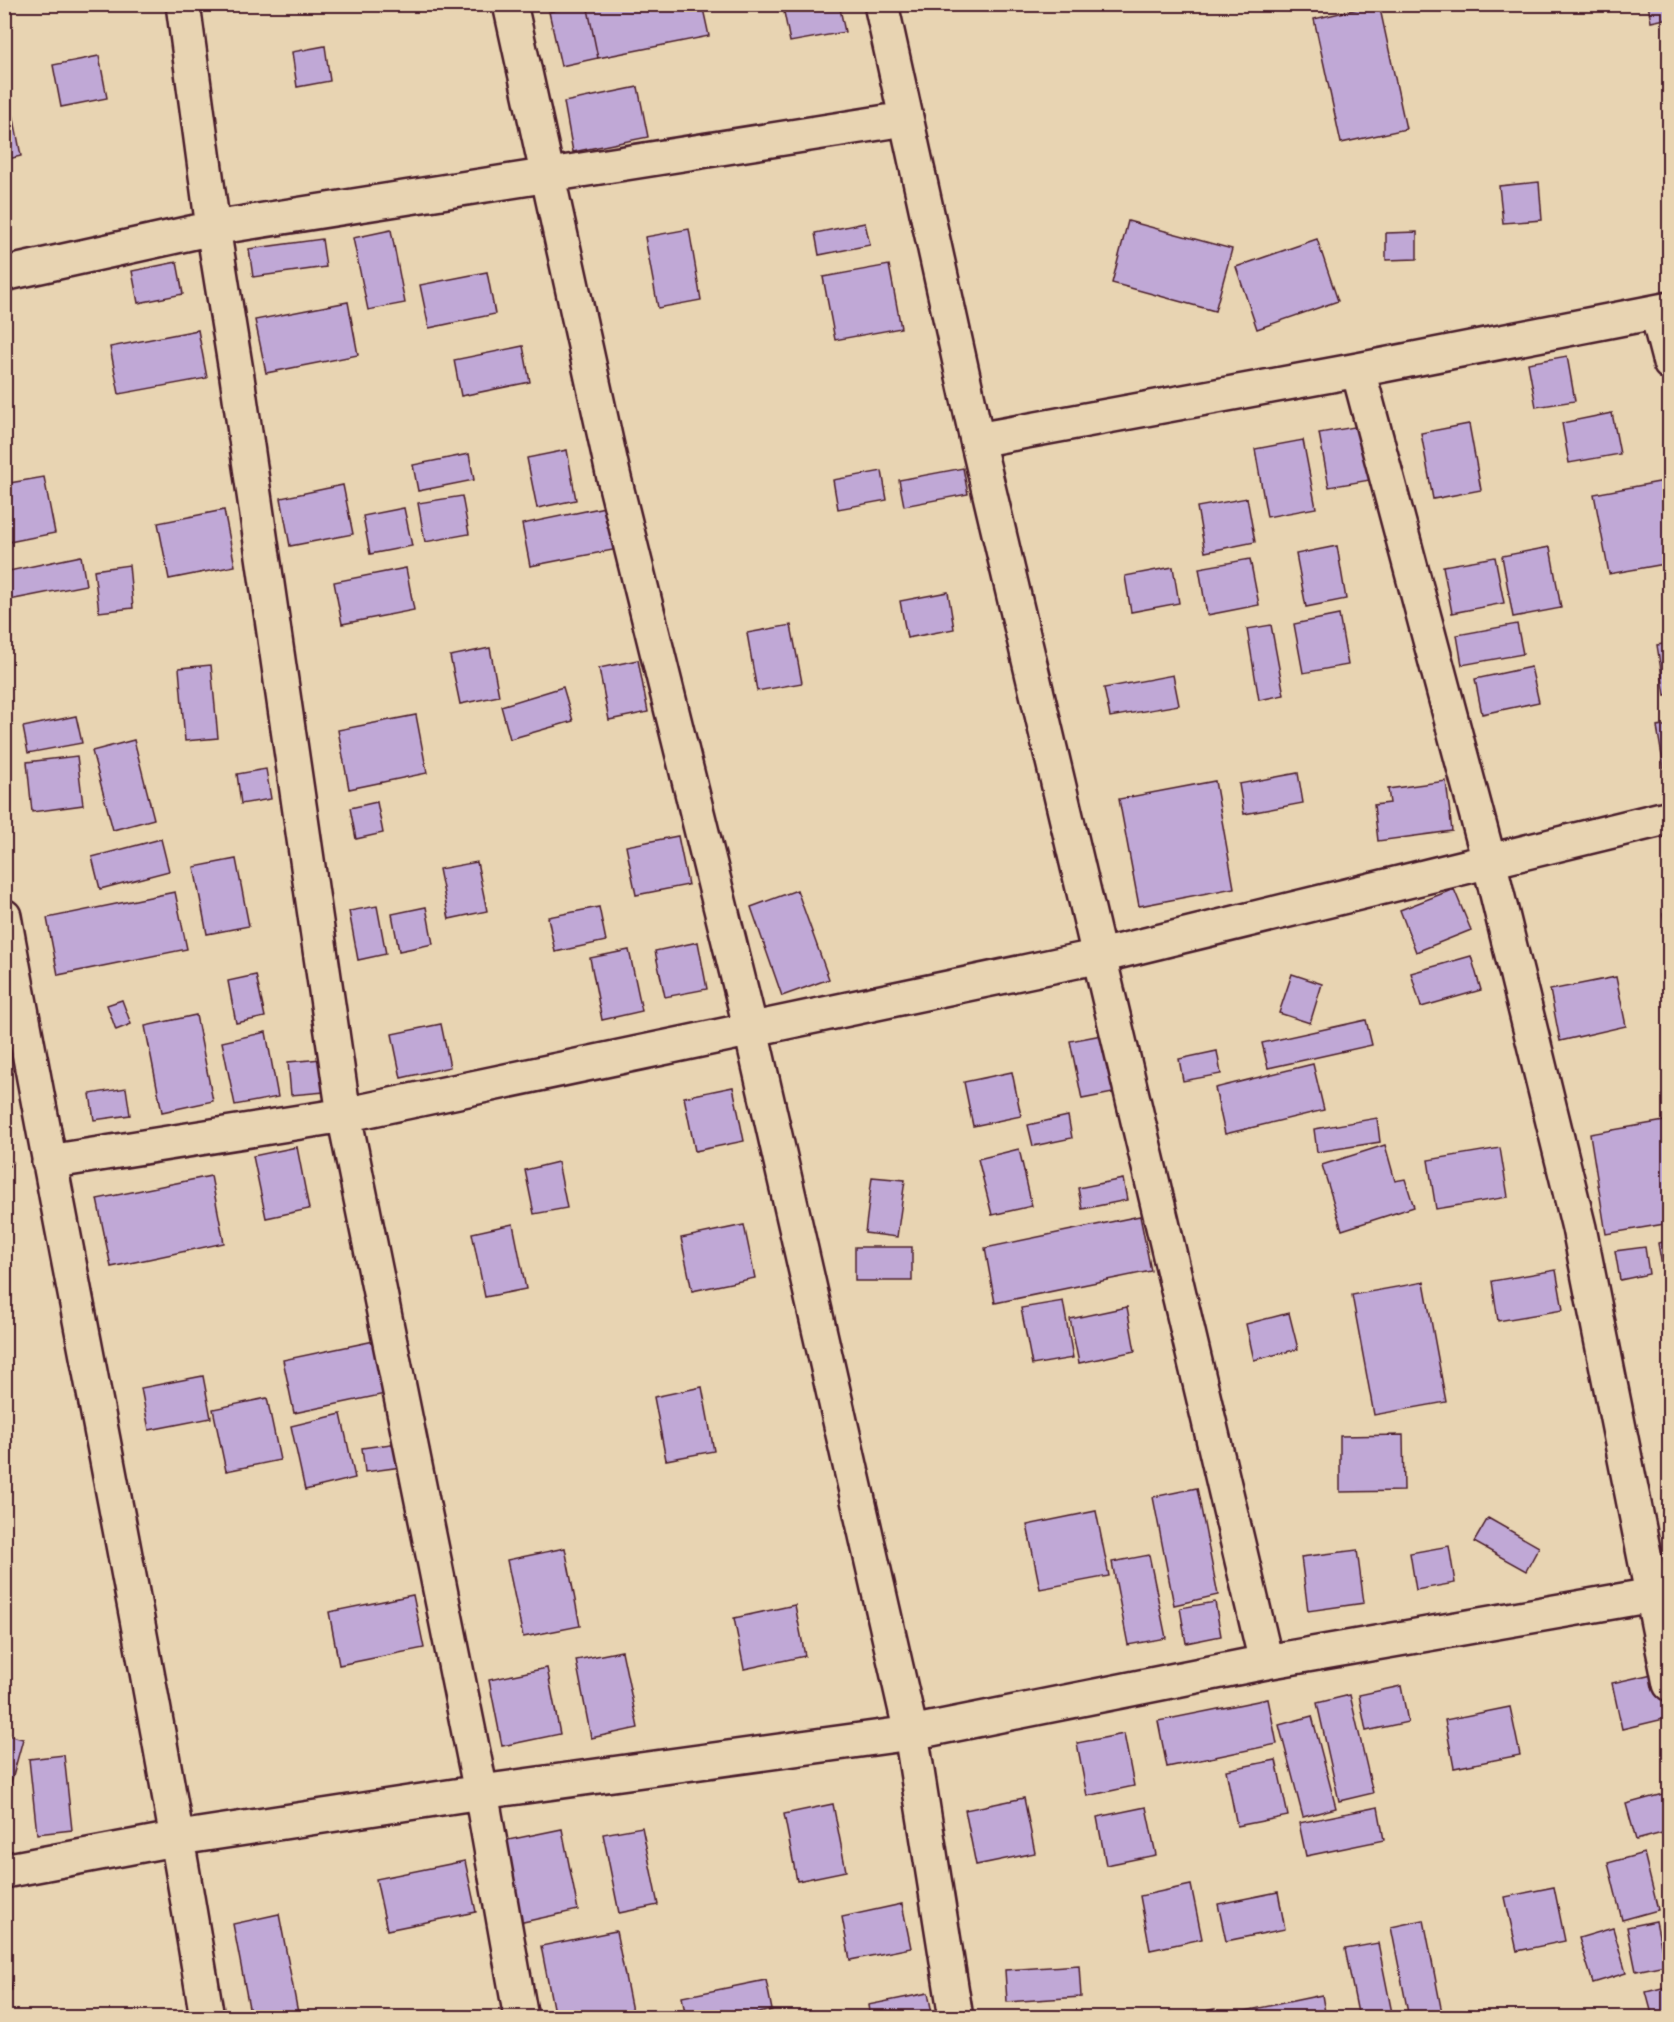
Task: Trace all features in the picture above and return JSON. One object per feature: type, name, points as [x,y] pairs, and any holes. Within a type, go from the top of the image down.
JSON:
[{"type":"street","points":[[183,4],[213,228],[239,388],[344,1115],[481,1792],[521,2018]]},
{"type":"street","points":[[510,4],[614,478],[751,1030],[911,1732],[956,2018]]},
{"type":"street","points":[[880,4],[977,440],[1266,1662]]},
{"type":"street","points":[[4,274],[213,228],[905,118]]},
{"type":"street","points":[[977,440],[1664,311],[1670,363]]},
{"type":"street","points":[[1358,370],[1489,861],[1579,1228],[1660,1594],[1670,1684]]},
{"type":"street","points":[[49,1162],[344,1115],[1100,956],[1670,817]]},
{"type":"street","points":[[4,916],[178,1838],[207,2018]]},
{"type":"street","points":[[4,1871],[178,1838],[481,1792],[911,1732],[1266,1662],[1660,1594]]},
{"type":"building","points":[[587,4],[598,58],[561,66],[549,12]]},
{"type":"building","points":[[587,4],[702,4],[709,36],[598,58]]},
{"type":"building","points":[[799,4],[839,4],[845,32],[790,42],[783,7]]},
{"type":"building","points":[[1379,4],[1406,129],[1341,143],[1314,19]]},
{"type":"building","points":[[1648,4],[1670,4],[1670,18],[1651,22]]},
{"type":"building","points":[[325,46],[330,81],[297,87],[292,52]]},
{"type":"building","points":[[99,56],[107,98],[61,107],[53,65]]},
{"type":"building","points":[[4,87],[8,87],[21,156],[4,160]]},
{"type":"building","points":[[638,87],[648,137],[573,152],[564,102]]},
{"type":"building","points":[[1539,182],[1542,220],[1503,223],[1499,186]]},
{"type":"building","points":[[1128,221],[1232,249],[1215,311],[1112,283]]},
{"type":"building","points":[[865,223],[870,245],[819,255],[815,233]]},
{"type":"building","points":[[689,229],[701,300],[658,308],[645,237]]},
{"type":"building","points":[[391,230],[405,303],[368,310],[353,238]]},
{"type":"building","points":[[1417,232],[1417,259],[1386,260],[1386,233]]},
{"type":"building","points":[[322,239],[326,267],[253,277],[249,249]]},
{"type":"building","points":[[1317,239],[1338,301],[1257,329],[1236,267]]},
{"type":"building","points":[[177,262],[183,294],[138,303],[132,271]]},
{"type":"building","points":[[889,265],[901,328],[835,340],[823,277]]},
{"type":"building","points":[[487,272],[495,314],[429,328],[420,285]]},
{"type":"building","points":[[348,302],[358,355],[266,373],[255,320]]},
{"type":"building","points":[[198,330],[207,378],[119,394],[110,347]]},
{"type":"building","points":[[523,346],[530,382],[461,396],[454,360]]},
{"type":"building","points":[[1567,356],[1575,401],[1536,407],[1528,363]]},
{"type":"building","points":[[1612,413],[1620,454],[1569,463],[1562,423]]},
{"type":"building","points":[[1469,424],[1481,490],[1433,499],[1421,433]]},
{"type":"building","points":[[1360,426],[1370,480],[1329,487],[1319,433]]},
{"type":"building","points":[[1303,440],[1316,508],[1267,517],[1255,449]]},
{"type":"building","points":[[567,450],[576,500],[537,508],[527,458]]},
{"type":"building","points":[[469,454],[474,480],[418,491],[413,465]]},
{"type":"building","points":[[963,468],[968,494],[904,506],[899,480]]},
{"type":"building","points":[[882,471],[887,500],[838,509],[833,480]]},
{"type":"building","points":[[44,477],[55,533],[4,543],[4,484]]},
{"type":"building","points":[[1670,480],[1670,563],[1609,574],[1594,494]]},
{"type":"building","points":[[343,485],[353,534],[290,546],[281,498]]},
{"type":"building","points":[[462,496],[469,534],[425,542],[418,503]]},
{"type":"building","points":[[1247,498],[1255,542],[1205,552],[1197,507]]},
{"type":"building","points":[[610,506],[618,549],[530,566],[522,524]]},
{"type":"building","points":[[404,508],[412,546],[370,554],[363,516]]},
{"type":"building","points":[[224,510],[235,566],[169,579],[158,523]]},
{"type":"building","points":[[1337,546],[1346,599],[1306,607],[1296,554]]},
{"type":"building","points":[[1550,547],[1561,608],[1513,617],[1502,556]]},
{"type":"building","points":[[81,556],[86,585],[4,601],[4,572]]},
{"type":"building","points":[[1495,557],[1504,603],[1452,613],[1443,566]]},
{"type":"building","points":[[1250,559],[1259,605],[1207,615],[1199,568]]},
{"type":"building","points":[[129,565],[133,608],[99,612],[94,570]]},
{"type":"building","points":[[1173,567],[1179,603],[1131,612],[1125,576]]},
{"type":"building","points":[[406,568],[414,610],[342,624],[334,582]]},
{"type":"building","points":[[948,592],[954,629],[907,638],[900,601]]},
{"type":"building","points":[[1339,615],[1348,665],[1303,673],[1294,624]]},
{"type":"building","points":[[1517,624],[1523,654],[1462,665],[1457,635]]},
{"type":"building","points":[[791,625],[802,683],[757,691],[747,633]]},
{"type":"building","points":[[1271,625],[1284,695],[1259,700],[1247,629]]},
{"type":"building","points":[[1670,643],[1670,694],[1665,695],[1657,645]]},
{"type":"building","points":[[490,648],[499,696],[460,704],[450,656]]},
{"type":"building","points":[[638,660],[648,712],[609,720],[599,668]]},
{"type":"building","points":[[211,665],[218,738],[185,741],[179,668]]},
{"type":"building","points":[[1531,667],[1539,702],[1482,714],[1475,679]]},
{"type":"building","points":[[1173,675],[1179,705],[1110,717],[1104,688]]},
{"type":"building","points":[[563,687],[573,721],[510,739],[501,706]]},
{"type":"building","points":[[416,715],[427,773],[349,789],[338,730]]},
{"type":"building","points":[[76,716],[82,743],[28,753],[23,727]]},
{"type":"building","points":[[1670,725],[1670,767],[1664,768],[1657,727]]},
{"type":"building","points":[[134,740],[154,819],[113,830],[92,751]]},
{"type":"building","points":[[77,756],[83,805],[32,812],[27,762]]},
{"type":"building","points":[[266,769],[271,799],[241,804],[237,774]]},
{"type":"building","points":[[1298,773],[1303,803],[1244,814],[1239,784]]},
{"type":"building","points":[[1215,781],[1234,888],[1139,906],[1119,799]]},
{"type":"building","points":[[1446,781],[1452,831],[1378,841],[1374,805],[1390,803],[1388,789]]},
{"type":"building","points":[[377,802],[383,833],[356,839],[350,808]]},
{"type":"building","points":[[678,836],[688,885],[636,895],[626,846]]},
{"type":"building","points":[[161,839],[169,871],[100,889],[92,857]]},
{"type":"building","points":[[236,859],[249,926],[207,934],[194,867]]},
{"type":"building","points":[[477,862],[487,911],[449,919],[439,869]]},
{"type":"building","points":[[1454,889],[1471,930],[1416,952],[1400,910]]},
{"type":"building","points":[[797,890],[829,979],[782,996],[751,907]]},
{"type":"building","points":[[175,892],[187,949],[58,975],[47,918]]},
{"type":"building","points":[[377,906],[386,954],[358,960],[349,911]]},
{"type":"building","points":[[426,907],[433,944],[399,951],[392,914]]},
{"type":"building","points":[[599,907],[606,941],[555,952],[548,917]]},
{"type":"building","points":[[1670,913],[1670,942],[1668,943],[1663,914]]},
{"type":"building","points":[[698,942],[707,989],[665,997],[655,951]]},
{"type":"building","points":[[629,950],[642,1011],[602,1020],[590,958]]},
{"type":"building","points":[[1471,956],[1481,990],[1421,1007],[1411,973]]},
{"type":"building","points":[[1292,974],[1322,984],[1310,1023],[1279,1013]]},
{"type":"building","points":[[256,975],[265,1017],[236,1023],[228,981]]},
{"type":"building","points":[[1616,977],[1626,1026],[1560,1041],[1550,990]]},
{"type":"building","points":[[122,1000],[131,1024],[116,1030],[107,1005]]},
{"type":"building","points":[[196,1015],[213,1101],[162,1112],[145,1026]]},
{"type":"building","points":[[1366,1020],[1372,1045],[1268,1068],[1262,1043]]},
{"type":"building","points":[[441,1024],[450,1067],[401,1078],[392,1034]]},
{"type":"building","points":[[266,1032],[278,1097],[235,1105],[222,1042]]},
{"type":"building","points":[[1107,1034],[1118,1092],[1082,1099],[1070,1041]]},
{"type":"building","points":[[1217,1051],[1221,1074],[1183,1081],[1179,1059]]},
{"type":"building","points":[[333,1058],[336,1091],[291,1095],[288,1062]]},
{"type":"building","points":[[1313,1064],[1324,1110],[1225,1134],[1215,1088]]},
{"type":"building","points":[[1012,1072],[1021,1116],[973,1126],[964,1082]]},
{"type":"building","points":[[733,1087],[744,1141],[695,1151],[684,1097]]},
{"type":"building","points":[[126,1088],[130,1115],[94,1120],[90,1094]]},
{"type":"building","points":[[1068,1116],[1072,1138],[1033,1146],[1028,1125]]},
{"type":"building","points":[[1377,1118],[1380,1142],[1317,1152],[1314,1129]]},
{"type":"building","points":[[1670,1120],[1670,1223],[1606,1234],[1590,1134]]},
{"type":"building","points":[[1385,1145],[1395,1181],[1405,1179],[1414,1207],[1342,1230],[1322,1165]]},
{"type":"building","points":[[297,1147],[309,1209],[266,1218],[253,1156]]},
{"type":"building","points":[[1500,1148],[1508,1197],[1436,1209],[1428,1160]]},
{"type":"building","points":[[1019,1149],[1032,1206],[992,1215],[978,1159]]},
{"type":"building","points":[[558,1162],[567,1208],[534,1214],[525,1170]]},
{"type":"building","points":[[211,1176],[224,1243],[111,1267],[97,1199]]},
{"type":"building","points":[[872,1177],[905,1180],[897,1237],[865,1233]]},
{"type":"building","points":[[1123,1179],[1127,1200],[1082,1209],[1078,1188]]},
{"type":"building","points":[[1140,1216],[1151,1271],[995,1303],[985,1248]]},
{"type":"building","points":[[513,1224],[526,1289],[485,1297],[472,1233]]},
{"type":"building","points":[[744,1225],[755,1278],[692,1291],[681,1238]]},
{"type":"building","points":[[1670,1241],[1670,1271],[1663,1272],[1658,1243]]},
{"type":"building","points":[[855,1247],[912,1247],[912,1281],[855,1281]]},
{"type":"building","points":[[1645,1247],[1649,1274],[1620,1280],[1615,1251]]},
{"type":"building","points":[[1556,1270],[1563,1310],[1498,1321],[1492,1281]]},
{"type":"building","points":[[1424,1282],[1446,1402],[1374,1415],[1352,1295]]},
{"type":"building","points":[[1063,1301],[1073,1358],[1032,1365],[1021,1308]]},
{"type":"building","points":[[1127,1307],[1135,1351],[1079,1363],[1070,1319]]},
{"type":"building","points":[[1289,1313],[1298,1349],[1254,1360],[1246,1324]]},
{"type":"building","points":[[379,1340],[390,1393],[294,1413],[283,1360]]},
{"type":"building","points":[[203,1376],[211,1418],[149,1430],[141,1388]]},
{"type":"building","points":[[702,1387],[714,1451],[666,1460],[654,1397]]},
{"type":"building","points":[[267,1398],[280,1460],[226,1471],[213,1409]]},
{"type":"building","points":[[341,1414],[355,1478],[305,1490],[291,1426]]},
{"type":"building","points":[[1403,1435],[1404,1491],[1340,1492],[1340,1436]]},
{"type":"building","points":[[398,1443],[401,1467],[365,1472],[362,1448]]},
{"type":"building","points":[[1197,1488],[1218,1595],[1174,1605],[1153,1497]]},
{"type":"building","points":[[1096,1511],[1109,1576],[1040,1589],[1027,1525]]},
{"type":"building","points":[[1488,1518],[1539,1547],[1526,1571],[1474,1542]]},
{"type":"building","points":[[1449,1546],[1455,1583],[1416,1590],[1410,1553]]},
{"type":"building","points":[[565,1548],[580,1626],[523,1637],[507,1560]]},
{"type":"building","points":[[1357,1550],[1364,1603],[1308,1611],[1301,1557]]},
{"type":"building","points":[[1149,1555],[1166,1638],[1128,1645],[1112,1562]]},
{"type":"building","points":[[413,1595],[424,1648],[339,1665],[329,1612]]},
{"type":"building","points":[[1215,1602],[1221,1636],[1186,1643],[1180,1608]]},
{"type":"building","points":[[795,1605],[805,1656],[744,1669],[734,1618]]},
{"type":"building","points":[[622,1651],[638,1728],[591,1738],[576,1660]]},
{"type":"building","points":[[547,1668],[560,1734],[502,1746],[489,1680]]},
{"type":"building","points":[[1657,1673],[1668,1718],[1622,1729],[1612,1683]]},
{"type":"building","points":[[1401,1686],[1408,1722],[1366,1731],[1359,1695]]},
{"type":"building","points":[[1350,1695],[1373,1793],[1339,1801],[1317,1703]]},
{"type":"building","points":[[1268,1699],[1277,1744],[1167,1767],[1158,1721]]},
{"type":"building","points":[[1510,1707],[1520,1755],[1454,1768],[1445,1720]]},
{"type":"building","points":[[1312,1716],[1336,1808],[1303,1817],[1279,1725]]},
{"type":"building","points":[[4,1734],[23,1739],[9,1790],[4,1789]]},
{"type":"building","points":[[1124,1734],[1134,1786],[1087,1796],[1077,1743]]},
{"type":"building","points":[[64,1755],[72,1830],[37,1834],[29,1759]]},
{"type":"building","points":[[1276,1760],[1288,1816],[1237,1826],[1226,1770]]},
{"type":"building","points":[[1670,1792],[1670,1831],[1636,1840],[1626,1804]]},
{"type":"building","points":[[1024,1798],[1035,1853],[976,1865],[965,1810]]},
{"type":"building","points":[[833,1804],[846,1871],[797,1881],[784,1814]]},
{"type":"building","points":[[1146,1807],[1156,1855],[1106,1865],[1097,1817]]},
{"type":"building","points":[[1378,1807],[1384,1840],[1306,1856],[1299,1823]]},
{"type":"building","points":[[642,1827],[658,1905],[619,1913],[603,1834]]},
{"type":"building","points":[[562,1829],[578,1910],[514,1924],[498,1842]]},
{"type":"building","points":[[1644,1853],[1658,1910],[1622,1920],[1608,1863]]},
{"type":"building","points":[[465,1861],[476,1912],[387,1930],[376,1879]]},
{"type":"building","points":[[1191,1885],[1202,1939],[1150,1950],[1140,1896]]},
{"type":"building","points":[[1554,1887],[1565,1941],[1517,1951],[1505,1897]]},
{"type":"building","points":[[1278,1892],[1285,1929],[1226,1941],[1218,1904]]},
{"type":"building","points":[[902,1904],[911,1948],[850,1960],[842,1917]]},
{"type":"building","points":[[279,1914],[299,2018],[251,2018],[233,1924]]},
{"type":"building","points":[[1424,1920],[1443,2018],[1409,2018],[1391,1927]]},
{"type":"building","points":[[1656,1921],[1665,1965],[1636,1971],[1627,1927]]},
{"type":"building","points":[[1613,1928],[1626,1973],[1593,1983],[1579,1938]]},
{"type":"building","points":[[616,1931],[632,2011],[603,2018],[555,2018],[541,1946]]},
{"type":"building","points":[[1378,1943],[1393,2018],[1359,2018],[1345,1949]]},
{"type":"building","points":[[4,1952],[12,1990],[4,1992]]},
{"type":"building","points":[[1079,1965],[1081,1997],[1007,2002],[1005,1970]]},
{"type":"building","points":[[766,1980],[772,2010],[736,2018],[686,2018],[682,1997]]},
{"type":"building","points":[[1670,1986],[1670,2018],[1653,2018],[1646,1992]]},
{"type":"building","points":[[928,1993],[933,2018],[870,2018],[868,2005]]},
{"type":"building","points":[[1322,1995],[1326,2018],[1236,2018],[1235,2013]]},
{"type":"building","points":[[1215,2009],[1217,2018],[1173,2018]]}]
